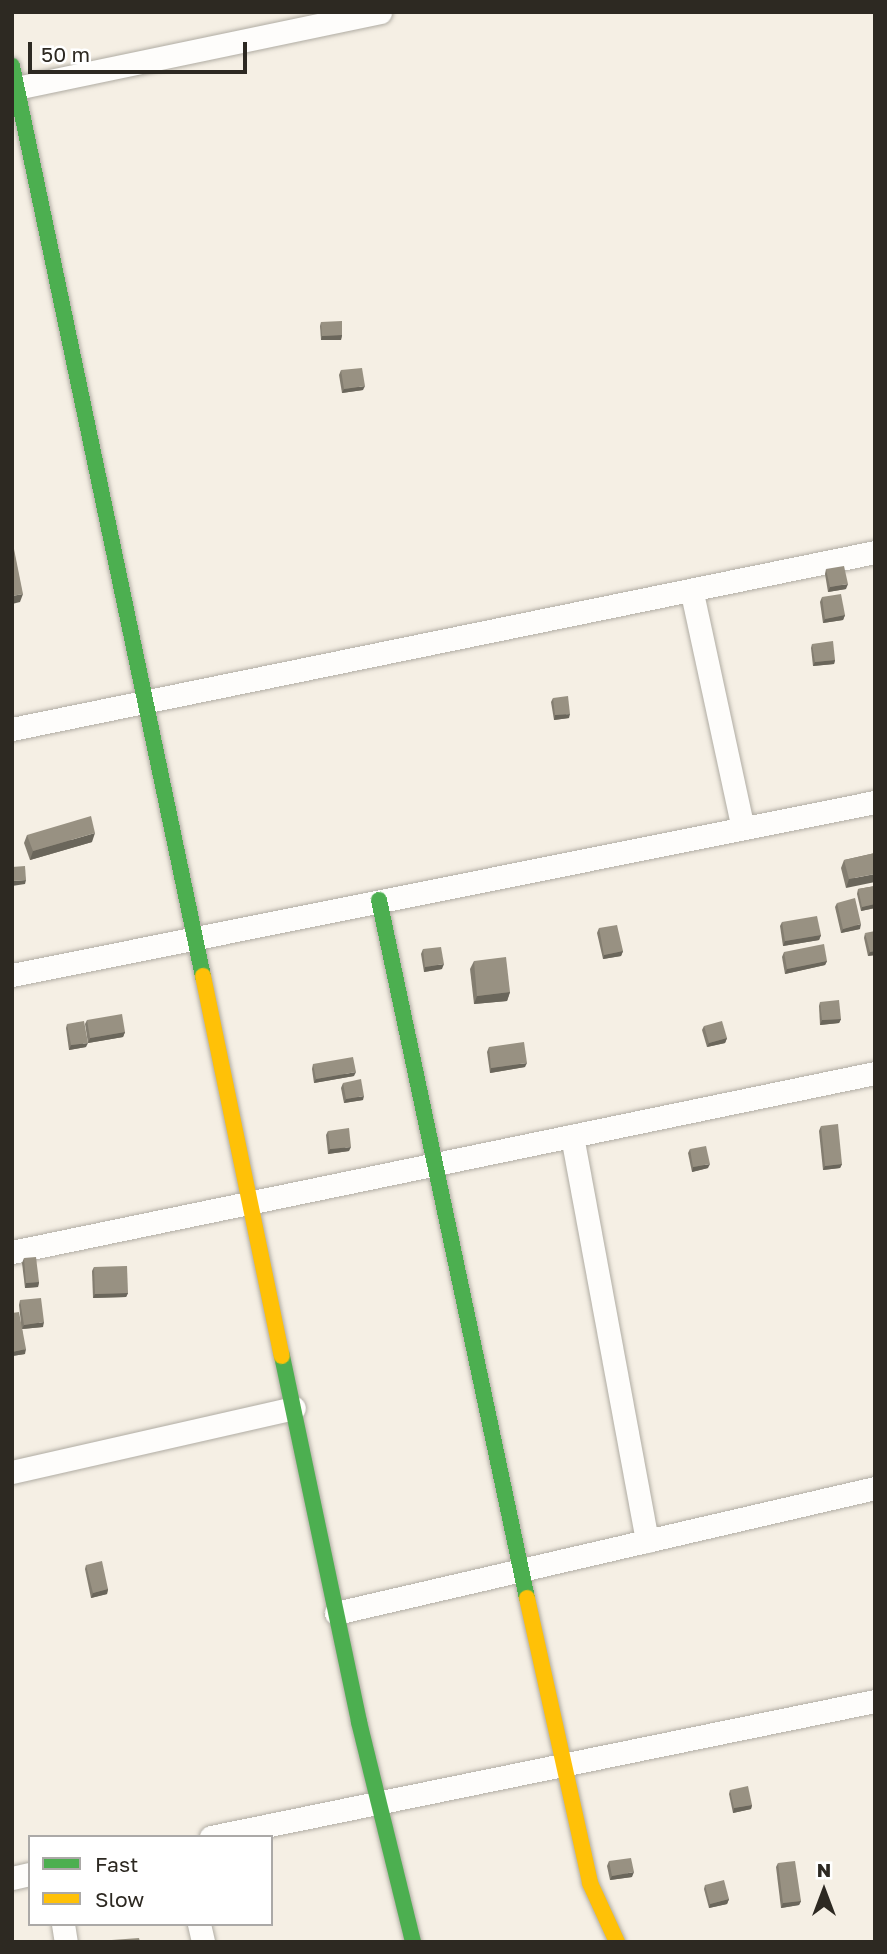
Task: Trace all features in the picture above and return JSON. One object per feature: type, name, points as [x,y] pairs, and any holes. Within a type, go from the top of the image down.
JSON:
[{"type":"street","points":[[380,12],[14,81],[336,1613],[413,1942]]},
{"type":"street","points":[[12,729],[692,593],[875,552]]},
{"type":"street","points":[[692,593],[743,828]]},
{"type":"street","points":[[12,975],[875,802]]},
{"type":"street","points":[[379,900],[432,1165],[520,1570],[566,1764],[590,1883],[617,1942]]},
{"type":"street","points":[[12,1252],[875,1073]]},
{"type":"street","points":[[572,1136],[647,1541]]},
{"type":"street","points":[[12,1472],[293,1408]]},
{"type":"street","points":[[336,1613],[875,1488]]},
{"type":"street","points":[[220,1835],[875,1701]]},
{"type":"building","points":[[342,321],[342,335],[322,336],[321,322]]},
{"type":"building","points":[[362,368],[365,386],[344,389],[341,370]]},
{"type":"building","points":[[12,539],[23,594],[12,596]]},
{"type":"building","points":[[844,566],[848,584],[830,587],[826,569]]},
{"type":"building","points":[[841,594],[845,615],[825,619],[822,597]]},
{"type":"building","points":[[833,641],[835,660],[815,662],[812,644]]},
{"type":"building","points":[[568,696],[570,714],[555,715],[553,698]]},
{"type":"building","points":[[91,816],[95,833],[33,851],[27,835]]},
{"type":"building","points":[[875,853],[875,874],[849,879],[844,860]]},
{"type":"building","points":[[25,866],[26,880],[12,881],[12,867]]},
{"type":"building","points":[[875,886],[875,904],[862,907],[858,889]]},
{"type":"building","points":[[855,898],[861,924],[843,929],[837,903]]},
{"type":"building","points":[[817,916],[821,935],[785,941],[782,922]]},
{"type":"building","points":[[617,925],[623,951],[604,955],[599,928]]},
{"type":"building","points":[[875,931],[875,951],[870,952],[865,933]]},
{"type":"building","points":[[824,944],[827,961],[787,969],[784,952]]},
{"type":"building","points":[[441,947],[444,964],[425,967],[423,949]]},
{"type":"building","points":[[506,957],[510,992],[477,996],[474,961]]},
{"type":"building","points":[[839,1000],[841,1019],[822,1020],[820,1002]]},
{"type":"building","points":[[122,1014],[125,1032],[90,1038],[87,1020]]},
{"type":"building","points":[[84,1021],[88,1043],[71,1045],[67,1024]]},
{"type":"building","points":[[722,1021],[727,1038],[709,1043],[704,1026]]},
{"type":"building","points":[[524,1042],[527,1063],[491,1068],[489,1047]]},
{"type":"building","points":[[353,1057],[356,1072],[316,1079],[313,1064]]},
{"type":"building","points":[[361,1079],[364,1096],[346,1099],[343,1083]]},
{"type":"building","points":[[838,1124],[842,1164],[825,1166],[821,1126]]},
{"type":"building","points":[[349,1128],[351,1147],[330,1149],[328,1131]]},
{"type":"building","points":[[706,1146],[710,1164],[693,1167],[690,1149]]},
{"type":"building","points":[[36,1257],[39,1282],[26,1283],[24,1258]]},
{"type":"building","points":[[127,1266],[128,1293],[95,1294],[94,1267]]},
{"type":"building","points":[[41,1298],[44,1322],[24,1325],[20,1300]]},
{"type":"building","points":[[19,1312],[26,1349],[12,1352],[12,1313]]},
{"type":"building","points":[[102,1561],[108,1589],[93,1593],[86,1565]]},
{"type":"building","points":[[748,1786],[752,1805],[734,1808],[730,1790]]},
{"type":"building","points":[[631,1858],[634,1872],[612,1876],[609,1861]]},
{"type":"building","points":[[795,1861],[801,1901],[783,1903],[778,1863]]},
{"type":"building","points":[[724,1880],[729,1899],[710,1904],[705,1885]]},
{"type":"building","points":[[139,1938],[140,1942],[98,1942],[98,1941]]},
{"type":"traffic: fast","points":[[12,66],[203,976]]},
{"type":"traffic: fast","points":[[379,900],[527,1598]]},
{"type":"traffic: fast","points":[[282,1356],[359,1722],[413,1942]]},
{"type":"traffic: slow","points":[[203,976],[282,1356]]},
{"type":"traffic: slow","points":[[527,1598],[590,1883],[617,1942]]}]
